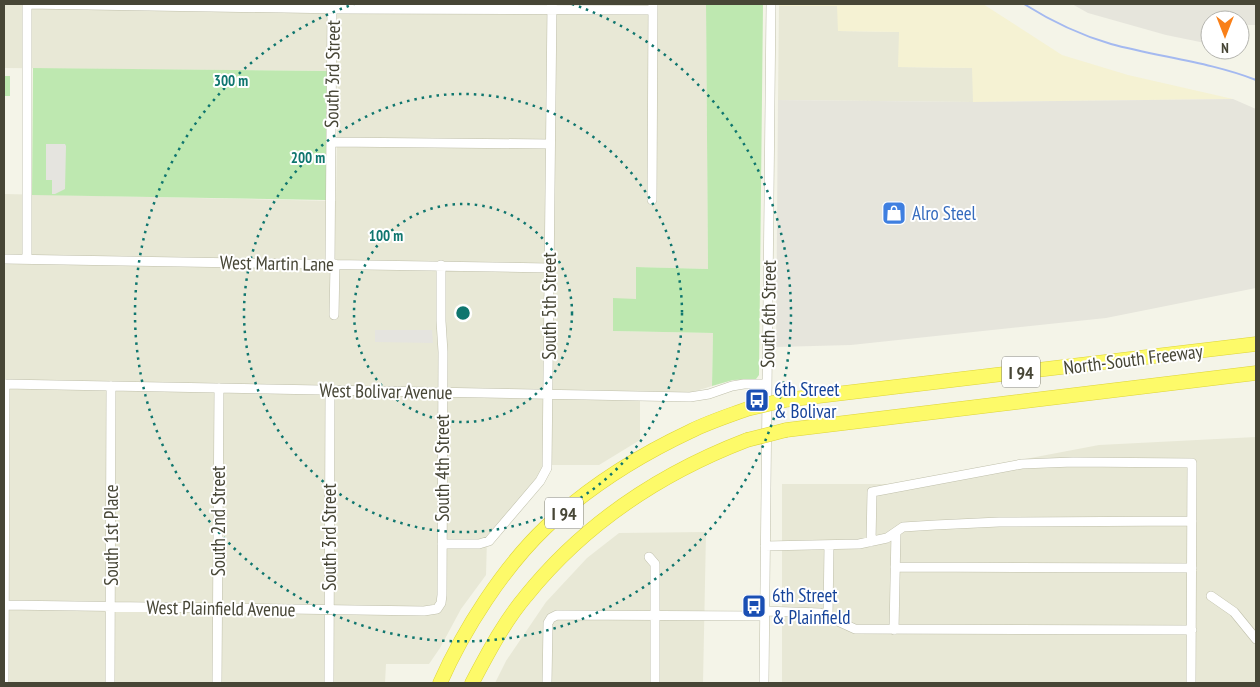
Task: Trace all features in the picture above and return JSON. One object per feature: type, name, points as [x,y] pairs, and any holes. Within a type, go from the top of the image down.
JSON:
[{"type":"highway","name":"North-South Freeway","points":[[440,683],[454,654],[488,597],[546,527],[620,469],[692,430],[747,409],[785,400],[1256,344]]},
{"type":"highway","name":"North-South Freeway","points":[[472,683],[504,626],[525,596],[574,544],[602,520],[646,489],[694,463],[747,440],[786,430],[1256,373]]},
{"type":"street","points":[[27,259],[27,4],[653,7],[652,200]]},
{"type":"street","name":"South 6th Street","points":[[764,683],[771,4]]},
{"type":"street","name":"South 3rd Street","points":[[332,6],[331,142],[334,315]]},
{"type":"street","name":"South 5th Street","points":[[442,544],[479,544],[489,541],[540,481],[548,464],[552,7]]},
{"type":"street","points":[[331,142],[550,144]]},
{"type":"street","name":"West Martin Lane","points":[[4,259],[549,268]]},
{"type":"street","name":"South 4th Street","points":[[437,609],[442,600],[441,266]]},
{"type":"street","name":"West Bolivar Avenue","points":[[4,384],[690,397],[709,394],[732,386],[767,384]]},
{"type":"street","points":[[4,384],[4,683]]},
{"type":"street","name":"South 1st Place","points":[[110,683],[111,386]]},
{"type":"street","name":"South 2nd Street","points":[[217,683],[219,388]]},
{"type":"street","name":"South 3rd Street","points":[[329,683],[330,390]]},
{"type":"street","points":[[871,542],[872,492],[1022,464],[1073,462],[1192,463],[1192,683]]},
{"type":"street","points":[[765,546],[871,542],[887,538],[903,527],[999,522],[1192,521]]},
{"type":"street","points":[[894,630],[896,532]]},
{"type":"street","points":[[828,617],[829,544]]},
{"type":"street","points":[[649,557],[655,564],[655,683]]},
{"type":"street","points":[[895,567],[1192,568]]},
{"type":"street","points":[[1211,596],[1234,612],[1256,638]]},
{"type":"street","name":"West Plainfield Avenue","points":[[4,605],[428,612],[437,609]]},
{"type":"street","points":[[548,683],[548,623],[551,618],[557,615],[820,613],[855,629],[1192,630]]},
{"type":"shaded area","points":[[4,4],[706,4],[708,269],[636,267],[636,299],[613,331],[713,333],[712,386],[693,392],[640,392],[640,440],[599,465],[543,465],[541,474],[487,539],[486,575],[461,609],[429,664],[386,664],[385,683],[4,683],[4,194],[336,201],[338,71],[4,68]]},
{"type":"shaded area","points":[[779,4],[983,4],[1062,55],[1128,75],[1233,99],[973,102],[972,68],[898,67],[899,32],[838,31],[837,6],[779,6]]},
{"type":"shaded area","points":[[1072,4],[1256,4],[1256,25],[1250,25],[1250,10],[1200,10],[1200,42],[1166,35],[1088,13]]},
{"type":"shaded area","points":[[779,6],[838,6],[839,31],[899,32],[899,67],[973,68],[973,102],[778,100]]},
{"type":"shaded area","points":[[1233,99],[1256,109],[1256,288],[1106,318],[851,345],[776,347],[778,100],[973,102]]},
{"type":"shaded area","points":[[46,144],[65,144],[66,146],[65,189],[55,194],[52,194],[52,180],[46,180]]},
{"type":"shaded area","points":[[375,330],[432,330],[433,343],[375,342]]},
{"type":"shaded area","points":[[1256,437],[1256,683],[782,683],[782,484],[894,484],[1099,445]]},
{"type":"shaded area","points":[[706,532],[703,683],[495,683],[506,661],[546,602],[587,558],[619,533]]},
{"type":"green space","points":[[706,4],[763,4],[759,375],[756,379],[733,380],[712,386],[713,333],[613,331],[613,298],[636,299],[636,267],[708,269]]},
{"type":"green space","points":[[33,68],[327,71],[326,200],[32,195]]},
{"type":"green space","points":[[4,76],[10,76],[10,96],[4,96]]},
{"type":"waterway","points":[[1024,4],[1066,27],[1111,44],[1203,64],[1256,80]]},
{"type":"place","name":"Alro Steel","points":[[894,213]]},
{"type":"place","name":"6th Street & Bolivar","points":[[757,400]]},
{"type":"place","name":"6th Street & Plainfield","points":[[754,606]]}]
